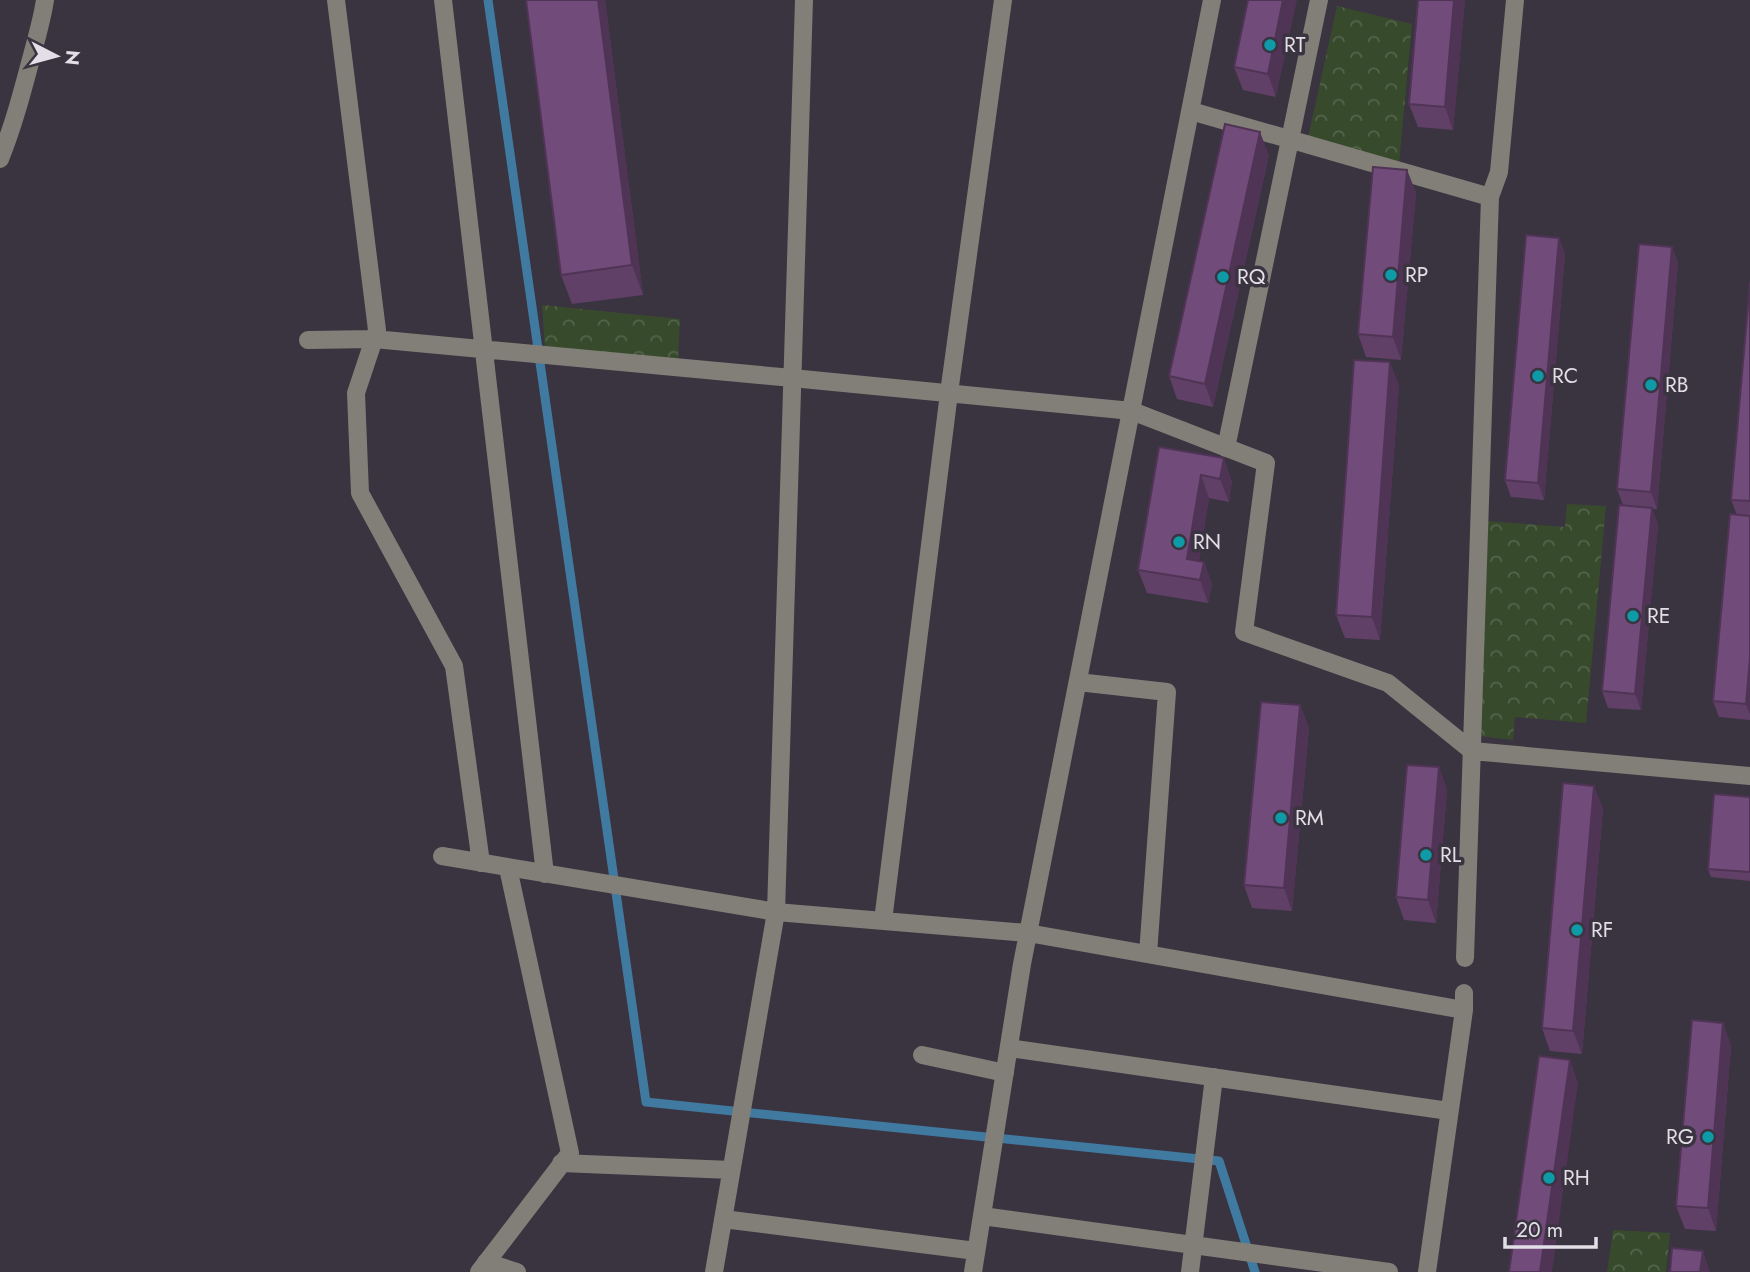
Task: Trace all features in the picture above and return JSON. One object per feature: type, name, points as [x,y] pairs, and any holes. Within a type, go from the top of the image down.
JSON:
[{"type":"street","points":[[0,159],[23,88],[45,0]]},
{"type":"street","points":[[336,0],[377,330],[356,393],[360,493],[454,666],[481,863]]},
{"type":"street","points":[[443,0],[545,874]]},
{"type":"street","points":[[714,1272],[776,912],[804,0]]},
{"type":"street","points":[[883,921],[949,393],[1003,0]]},
{"type":"street","points":[[973,1272],[1028,933],[1212,0]]},
{"type":"street","points":[[1226,448],[1319,0]]},
{"type":"street","points":[[1465,958],[1490,197],[1499,172],[1515,0]]},
{"type":"street","points":[[1191,111],[1490,197]]},
{"type":"street","points":[[308,340],[374,339],[483,348],[1132,411],[1266,463],[1244,632],[1388,683],[1472,751],[1750,776]]},
{"type":"street","points":[[1078,682],[1167,692],[1148,954]]},
{"type":"street","points":[[442,856],[776,912],[1028,933],[1464,1002],[1427,1272]]},
{"type":"street","points":[[508,867],[570,1153],[482,1267],[517,1272]]},
{"type":"street","points":[[1009,1048],[1450,1111]]},
{"type":"street","points":[[922,1055],[1004,1073]]},
{"type":"street","points":[[1191,1272],[1214,1077]]},
{"type":"street","points":[[561,1163],[732,1170]]},
{"type":"street","points":[[982,1216],[1389,1272]]},
{"type":"street","points":[[723,1219],[976,1251]]},
{"type":"green space","points":[[1337,6],[1412,24],[1399,164],[1308,138]]},
{"type":"green space","points":[[542,305],[680,319],[678,360],[545,348]]},
{"type":"green space","points":[[1567,504],[1606,506],[1586,723],[1515,717],[1513,740],[1479,736],[1488,521],[1565,527]]},
{"type":"green space","points":[[1613,1230],[1670,1233],[1666,1272],[1607,1272]]},
{"type":"building","points":[[526,0],[598,0],[632,265],[561,275]]},
{"type":"building","points":[[1248,0],[1283,0],[1268,74],[1234,67]]},
{"type":"building","points":[[1418,0],[1454,0],[1445,107],[1409,104]]},
{"type":"building","points":[[1225,124],[1260,132],[1205,384],[1169,376]]},
{"type":"building","name":"RP","points":[[1373,167],[1407,170],[1393,337],[1358,334]]},
{"type":"building","name":"RC","points":[[1526,235],[1559,238],[1538,483],[1505,480]]},
{"type":"building","name":"RB","points":[[1639,244],[1672,247],[1651,492],[1617,489]]},
{"type":"building","points":[[1750,282],[1750,501],[1731,500]]},
{"type":"building","points":[[1354,360],[1390,362],[1372,617],[1336,615]]},
{"type":"building","points":[[1159,447],[1224,458],[1220,479],[1201,475],[1187,559],[1204,562],[1200,580],[1138,570]]},
{"type":"building","name":"RE","points":[[1619,505],[1652,508],[1635,694],[1602,691]]},
{"type":"building","points":[[1730,514],[1750,516],[1750,658],[1746,704],[1713,701]]},
{"type":"building","name":"RM","points":[[1261,702],[1300,705],[1284,888],[1244,885]]},
{"type":"building","points":[[1407,765],[1439,767],[1428,900],[1396,897]]},
{"type":"building","points":[[1563,783],[1594,786],[1573,1031],[1542,1028]]},
{"type":"building","points":[[1714,794],[1750,797],[1750,872],[1708,869]]},
{"type":"building","points":[[1692,1020],[1723,1023],[1708,1208],[1676,1206]]},
{"type":"building","points":[[1539,1056],[1570,1060],[1540,1272],[1509,1272]]},
{"type":"building","points":[[1672,1248],[1703,1251],[1700,1272],[1670,1272]]},
{"type":"waterway","points":[[488,0],[646,1102],[1219,1161],[1255,1272]]},
{"type":"place","name":"RT","points":[[1270,45]]},
{"type":"place","name":"RP","points":[[1391,275]]},
{"type":"place","name":"RQ","points":[[1223,277]]},
{"type":"place","name":"RC","points":[[1538,376]]},
{"type":"place","name":"RB","points":[[1651,385]]},
{"type":"place","name":"RN","points":[[1179,542]]},
{"type":"place","name":"RE","points":[[1633,616]]},
{"type":"place","name":"RM","points":[[1281,818]]},
{"type":"place","name":"RL","points":[[1426,855]]},
{"type":"place","name":"RF","points":[[1577,930]]},
{"type":"place","name":"RG","points":[[1708,1137]]},
{"type":"place","name":"RH","points":[[1549,1178]]}]
